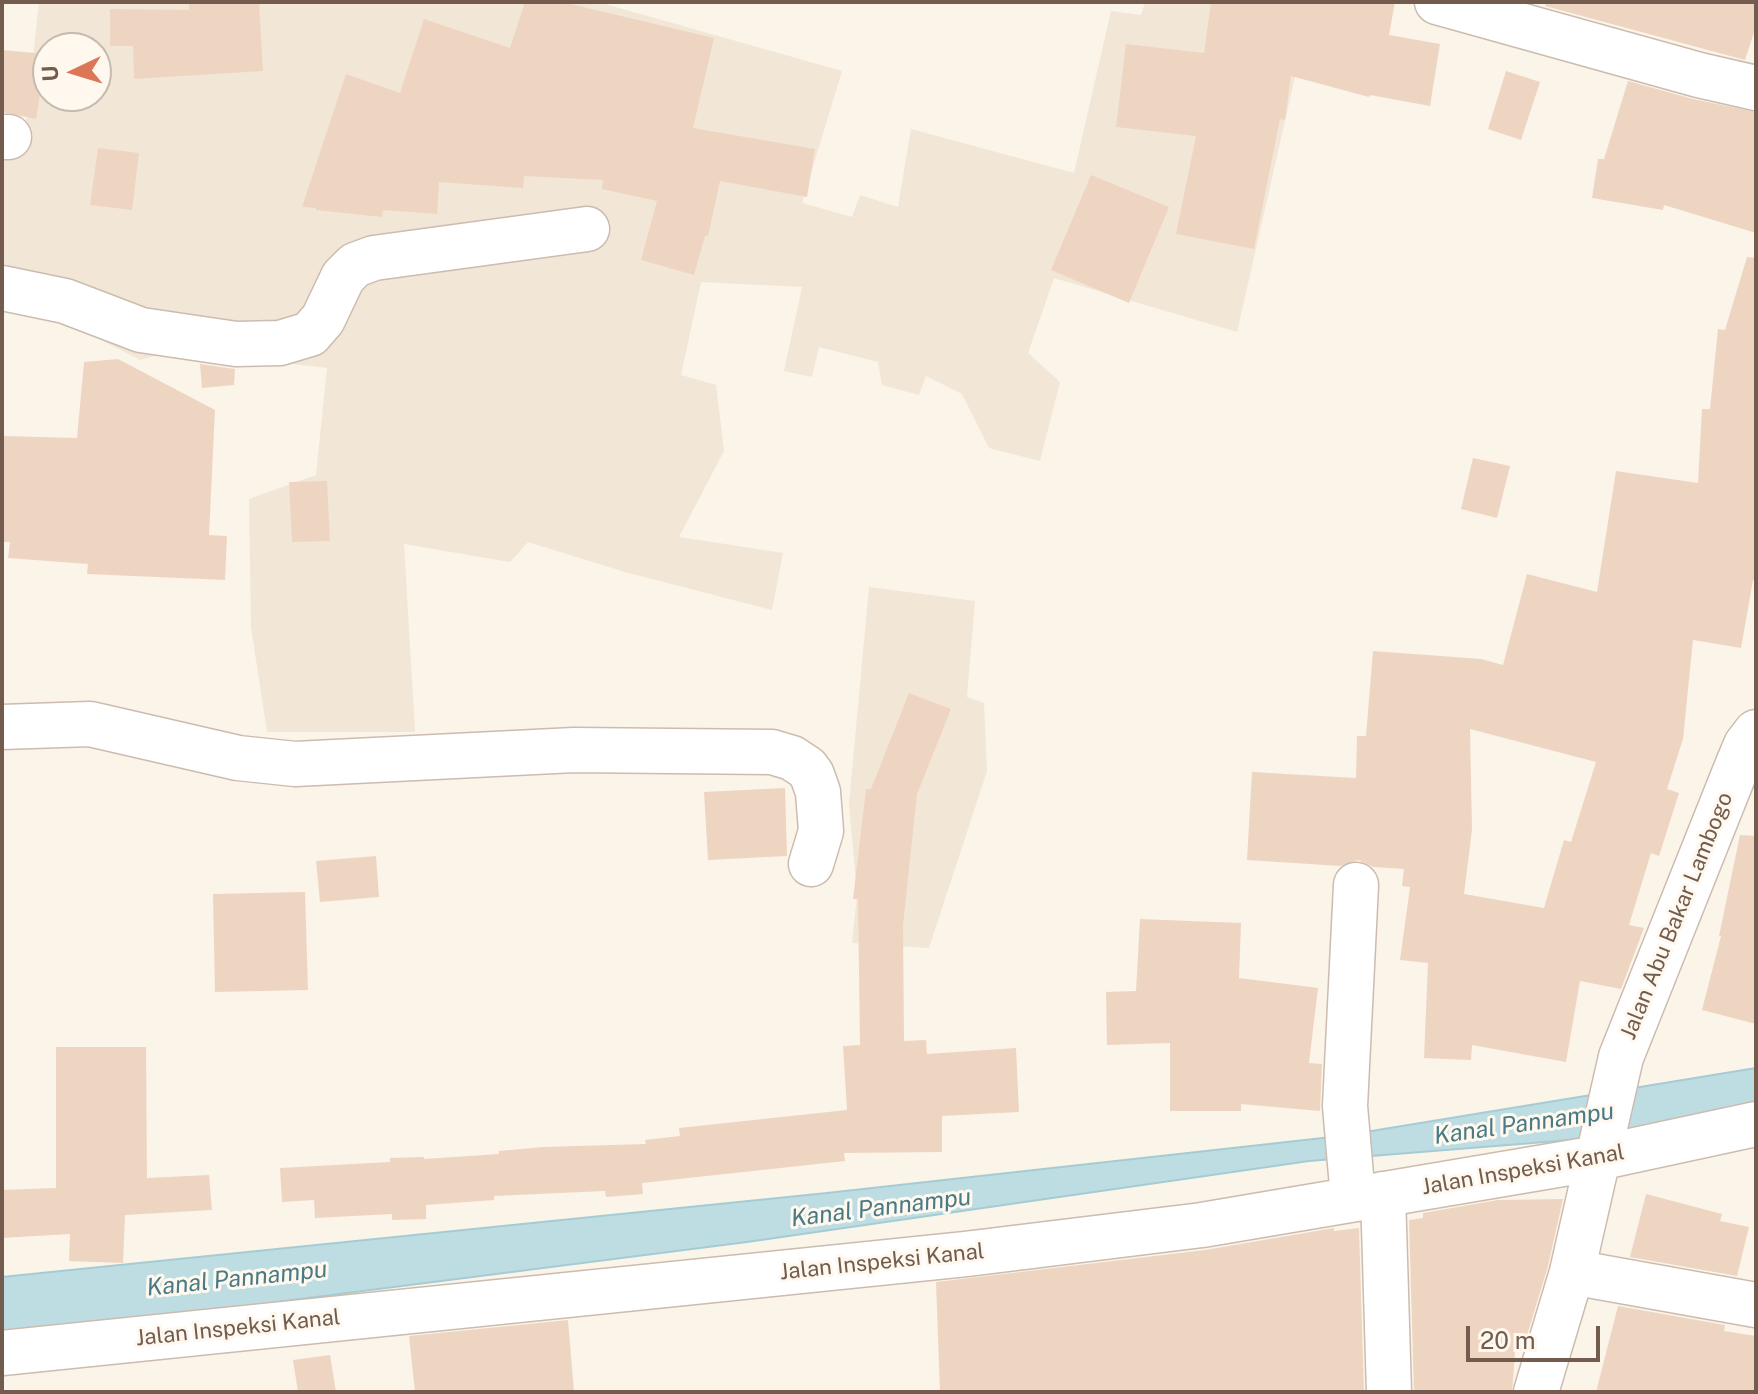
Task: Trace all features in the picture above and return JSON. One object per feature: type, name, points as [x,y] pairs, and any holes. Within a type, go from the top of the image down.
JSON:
[{"type":"street","points":[[1437,2],[1756,88]]},
{"type":"street","points":[[2,288],[65,301],[141,330],[236,344],[280,343],[310,334],[323,319],[343,277],[355,265],[374,258],[587,229]]},
{"type":"street","points":[[2,727],[90,724],[238,758],[295,764],[574,750],[772,752],[792,758],[807,768],[818,792],[821,831],[811,864]]},
{"type":"street","name":"Jalan Abu Bakar Lambogo","points":[[1536,1392],[1572,1272],[1621,1057],[1738,764],[1756,732]]},
{"type":"street","points":[[1356,885],[1345,1106],[1362,1187],[1389,1392]]},
{"type":"street","name":"Jalan Inspeksi Kanal","points":[[2,1353],[966,1254],[1202,1225],[1362,1187],[1756,1124]]},
{"type":"street","points":[[1572,1272],[1756,1305]]},
{"type":"shaded area","points":[[39,2],[598,2],[842,71],[802,203],[852,217],[860,195],[898,207],[911,129],[1074,173],[1111,11],[1141,15],[1145,2],[1312,2],[1237,332],[1054,278],[1028,353],[1060,382],[1040,461],[989,448],[962,394],[926,376],[919,395],[882,385],[878,362],[819,347],[812,377],[784,371],[802,287],[701,282],[681,375],[716,385],[724,451],[679,537],[783,553],[772,610],[625,572],[528,542],[510,562],[404,544],[415,732],[267,732],[251,627],[249,499],[316,475],[327,368],[175,350],[140,360],[35,306],[2,301],[2,140],[24,141],[32,67],[32,112],[112,112],[112,32],[36,32]]},
{"type":"shaded area","points":[[869,587],[975,601],[967,697],[984,703],[987,771],[929,948],[852,943],[857,895],[849,804]]},
{"type":"water","name":"Kanal Pannampu","points":[[1756,1068],[1756,1107],[1690,1125],[1570,1140],[1309,1161],[747,1242],[2,1337],[2,1277],[827,1193],[1341,1136]]},
{"type":"building","points":[[189,2],[259,2],[263,71],[134,79],[133,46],[112,46],[110,9],[189,10]]},
{"type":"building","points":[[525,2],[562,2],[714,38],[693,128],[815,149],[807,197],[720,181],[708,236],[705,236],[694,275],[641,260],[657,201],[602,189],[603,180],[524,176],[523,188],[439,182],[437,214],[383,210],[382,217],[302,207],[346,74],[400,93],[424,19],[510,48]]},
{"type":"building","points":[[1211,2],[1395,2],[1389,35],[1440,44],[1430,106],[1369,97],[1291,76],[1285,120],[1280,119],[1254,249],[1176,234],[1196,136],[1116,127],[1126,44],[1204,53]]},
{"type":"building","points":[[1546,2],[1756,2],[1756,26],[1745,60],[1545,6]]},
{"type":"building","points":[[2,50],[32,53],[32,112],[37,112],[36,119],[2,112]]},
{"type":"building","points":[[1506,71],[1540,82],[1521,140],[1488,129]]},
{"type":"building","points":[[1628,81],[1756,112],[1756,233],[1664,205],[1663,210],[1592,198],[1598,159],[1604,159]]},
{"type":"building","points":[[98,148],[139,153],[132,210],[90,205]]},
{"type":"building","points":[[1091,175],[1169,207],[1129,303],[1051,270]]},
{"type":"building","points":[[1747,257],[1756,258],[1756,580],[1753,580],[1741,648],[1693,640],[1683,739],[1667,789],[1679,793],[1659,856],[1651,853],[1629,925],[1644,928],[1621,989],[1580,981],[1566,1062],[1472,1045],[1471,1060],[1424,1058],[1428,963],[1400,960],[1410,887],[1402,886],[1404,869],[1373,867],[1358,860],[1341,866],[1247,860],[1252,772],[1356,778],[1357,736],[1366,736],[1373,651],[1481,659],[1503,665],[1527,574],[1597,592],[1616,471],[1698,483],[1702,409],[1710,409],[1718,329],[1725,330]],"holes":[[[1470,729],[1596,762],[1571,842],[1564,840],[1544,908],[1464,894],[1472,830]]]},
{"type":"building","points":[[118,359],[215,410],[209,535],[227,536],[225,580],[87,574],[88,564],[8,558],[10,542],[2,542],[2,436],[77,438],[84,362]]},
{"type":"building","points":[[200,364],[235,369],[234,385],[202,388]]},
{"type":"building","points":[[1473,458],[1510,466],[1497,518],[1461,509]]},
{"type":"building","points":[[327,481],[330,541],[292,542],[289,482]]},
{"type":"building","points":[[909,693],[951,709],[917,794],[903,925],[904,1041],[926,1040],[927,1054],[1016,1048],[1019,1112],[942,1116],[942,1152],[844,1153],[845,1161],[642,1183],[643,1194],[606,1197],[605,1191],[494,1196],[494,1200],[426,1205],[426,1219],[392,1220],[392,1214],[315,1218],[314,1200],[282,1202],[280,1168],[390,1162],[390,1158],[499,1154],[499,1151],[543,1147],[646,1144],[645,1140],[680,1136],[679,1128],[847,1110],[843,1046],[860,1045],[858,899],[853,899],[866,789],[871,789]]},
{"type":"building","points":[[785,788],[787,856],[708,860],[704,792]]},
{"type":"building","points":[[1740,835],[1756,836],[1756,1024],[1702,1010],[1721,936]]},
{"type":"building","points":[[376,856],[379,897],[320,902],[316,861]]},
{"type":"building","points":[[305,892],[308,990],[215,992],[213,894]]},
{"type":"building","points":[[1140,919],[1241,923],[1239,978],[1318,988],[1309,1063],[1322,1064],[1320,1111],[1241,1104],[1241,1111],[1170,1111],[1170,1043],[1107,1045],[1106,992],[1136,991]]},
{"type":"building","points":[[56,1047],[146,1047],[147,1178],[209,1175],[212,1210],[125,1215],[123,1263],[69,1261],[70,1234],[2,1238],[2,1190],[56,1188]]},
{"type":"building","points":[[1646,1194],[1722,1214],[1720,1221],[1749,1227],[1737,1276],[1630,1257]]},
{"type":"building","points":[[1563,1199],[1548,1266],[1525,1342],[1516,1339],[1512,1392],[1414,1392],[1409,1220],[1423,1218],[1423,1213],[1498,1200]]},
{"type":"building","points":[[1334,1228],[1334,1231],[1359,1228],[1364,1392],[940,1392],[936,1282],[1205,1250]]},
{"type":"building","points":[[1618,1306],[1725,1325],[1724,1331],[1756,1336],[1756,1392],[1596,1392]]},
{"type":"building","points":[[568,1320],[574,1392],[415,1392],[409,1336]]},
{"type":"building","points":[[330,1355],[336,1392],[298,1392],[293,1360]]}]
